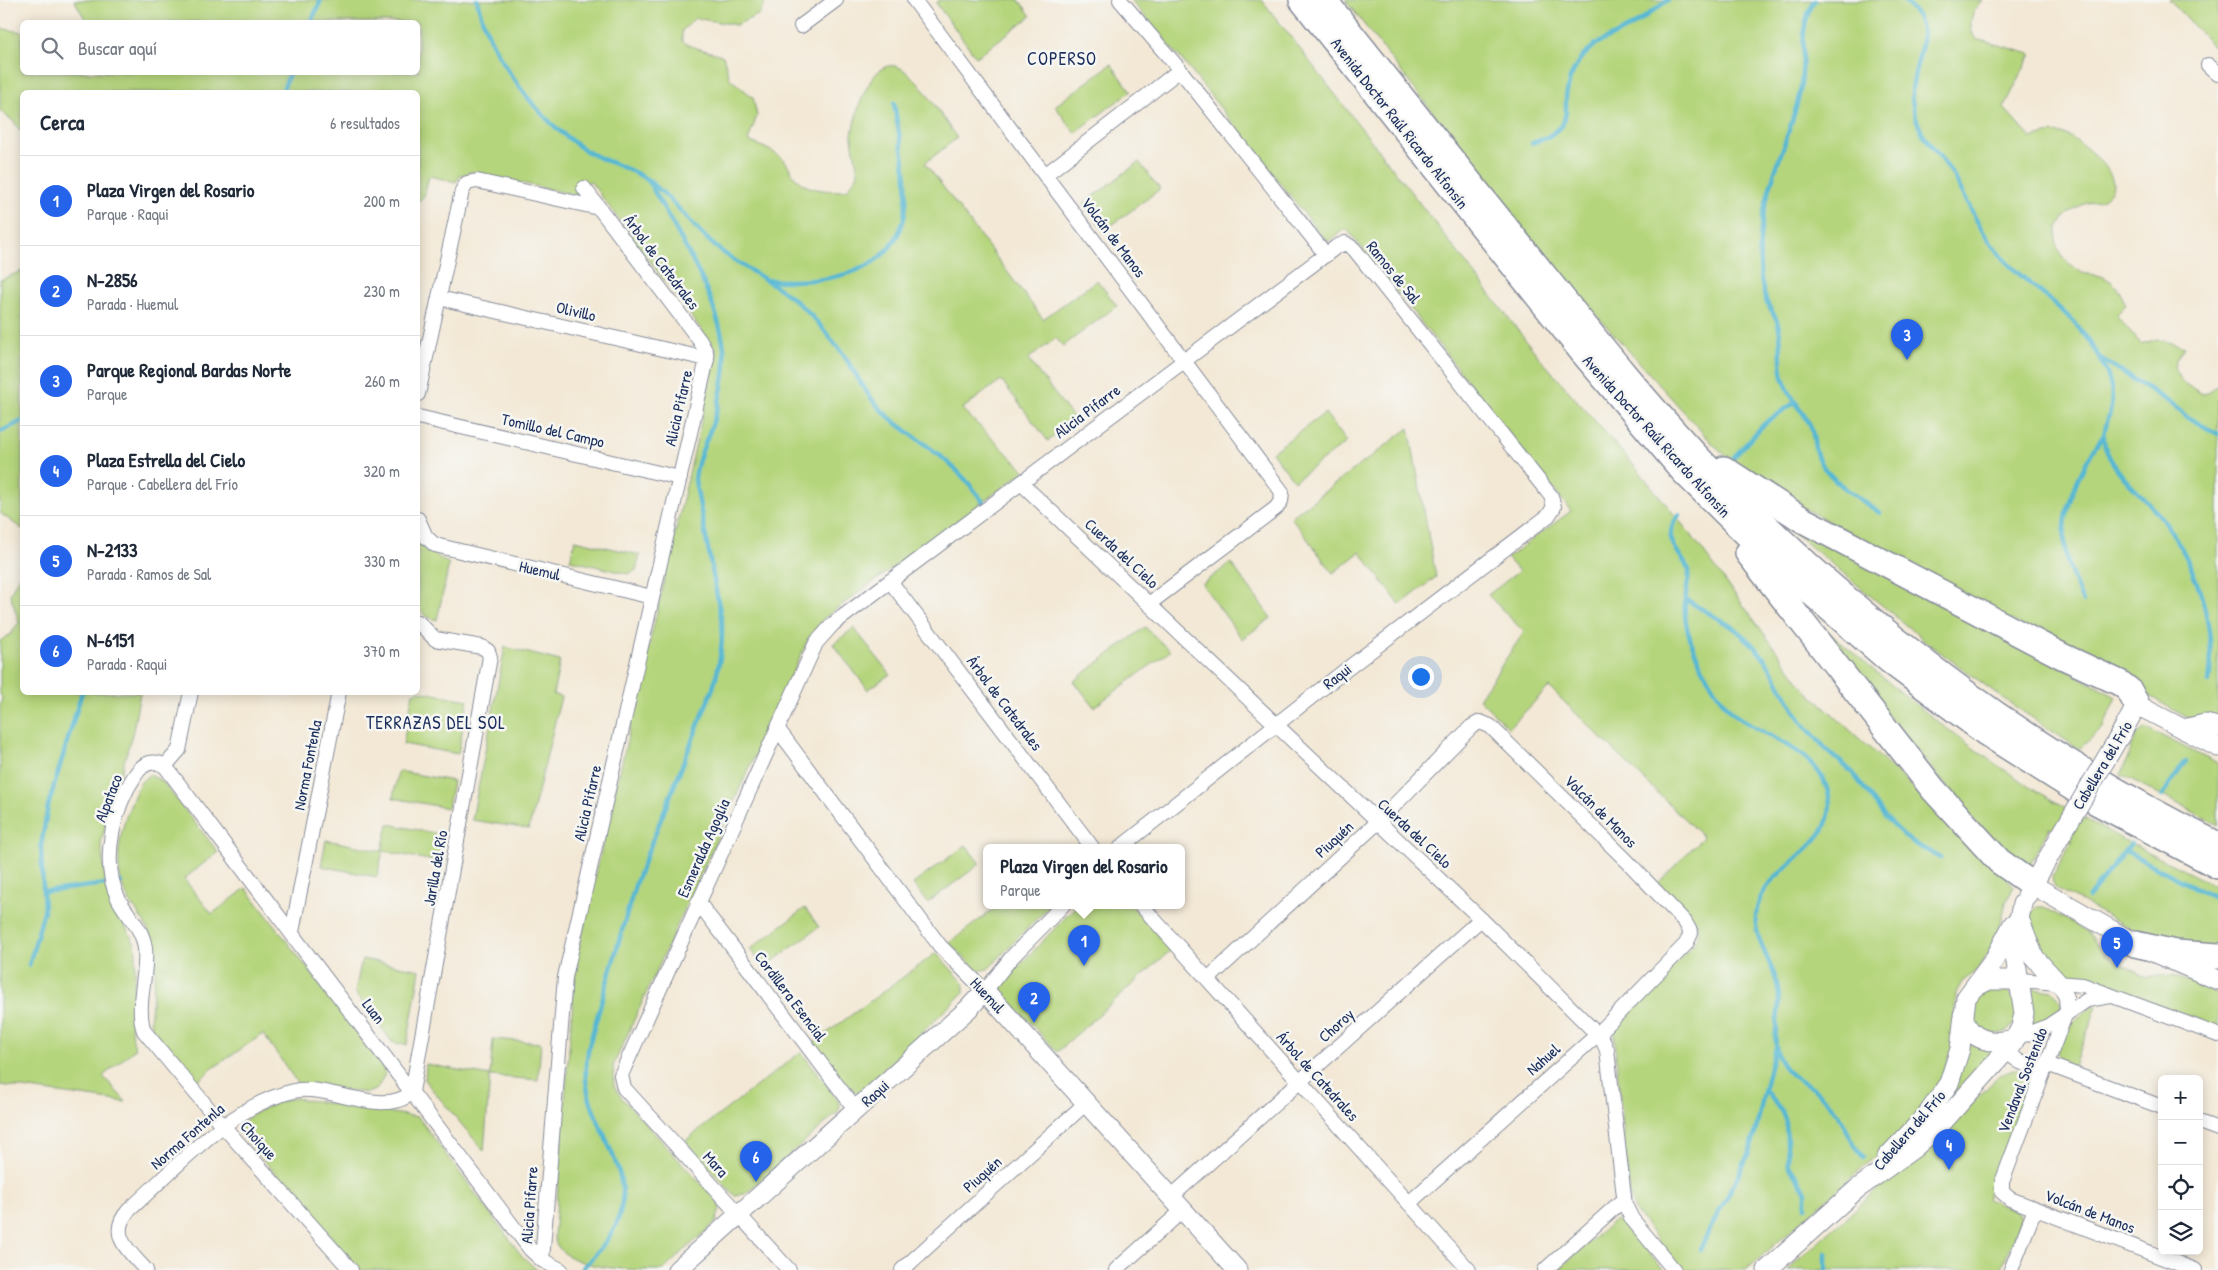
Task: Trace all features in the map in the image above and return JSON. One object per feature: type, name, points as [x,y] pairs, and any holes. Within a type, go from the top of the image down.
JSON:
[{"type":"highway","name":"Avenida Doctor Raúl Ricardo Alfonsín","points":[[1302,0],[1549,313],[1683,471],[1738,527],[1798,582],[1890,661],[1952,709],[2066,784],[2218,866]]},
{"type":"highway","name":"Avenida Doctor Raúl Ricardo Alfonsín","points":[[1324,0],[1563,299],[1681,440],[1748,510],[1863,613],[1935,671],[2052,753],[2155,813],[2218,845]]},
{"type":"highway","points":[[1681,440],[1766,498],[1803,520],[2062,656],[2120,683],[2129,690],[2138,705]]},
{"type":"highway","points":[[1683,471],[1933,789],[1999,861],[2025,901]]},
{"type":"highway","points":[[2135,944],[2176,953],[2218,956]]},
{"type":"street","points":[[801,26],[836,0]]},
{"type":"street","name":"Volcán de Manos","points":[[914,0],[1278,484],[1282,496],[1276,508],[1150,603]]},
{"type":"street","points":[[1120,0],[1180,70],[1326,255]]},
{"type":"street","points":[[1046,175],[1180,70]]},
{"type":"street","points":[[420,385],[462,191],[467,183],[477,181],[600,208]]},
{"type":"street","name":"Árbol de Catedrales","points":[[584,188],[700,341],[706,352],[706,359]]},
{"type":"street","name":"Ramos de Sal","points":[[1326,255],[1345,243],[1354,249],[1551,496],[1554,507]]},
{"type":"street","name":"Alicia Pifarre","points":[[822,633],[1326,255]]},
{"type":"street","name":"Olivillo","points":[[439,298],[706,359]]},
{"type":"street","name":"Alicia Pifarre","points":[[542,1260],[565,977],[706,359]]},
{"type":"street","name":"Tomillo del Campo","points":[[420,417],[680,478]]},
{"type":"street","name":"Cuerda del Cielo","points":[[1021,482],[1150,603],[1275,726],[1481,919],[1598,1034],[1607,1050],[1624,1199],[1632,1219],[1674,1270]]},
{"type":"street","name":"Raqui","points":[[1125,844],[1342,672],[1548,516],[1554,507]]},
{"type":"street","name":"Huemul","points":[[420,523],[428,540],[436,545],[652,597]]},
{"type":"street","name":"Árbol de Catedrales","points":[[890,581],[1090,844]]},
{"type":"street","name":"Jarilla del Río","points":[[412,1092],[490,661],[488,652],[482,647],[435,639],[420,624]]},
{"type":"street","name":"Esmeralda Agoglia","points":[[621,1079],[623,1066],[822,633]]},
{"type":"street","points":[[165,766],[180,750],[190,695]]},
{"type":"street","name":"Norma Fontenla","points":[[292,932],[338,695]]},
{"type":"street","points":[[2138,705],[2218,747]]},
{"type":"street","name":"Cabellera del Frío","points":[[1767,1270],[1858,1189],[1927,1115],[1944,1092],[1958,1058],[1964,1006],[1994,960],[2061,835],[2138,705]]},
{"type":"street","name":"Volcán de Manos","points":[[1480,722],[1490,726],[1615,849],[1685,922],[1691,933]]},
{"type":"street","name":"Piuquén","points":[[1208,979],[1378,822],[1471,727],[1480,722]]},
{"type":"street","points":[[2183,729],[2205,724],[2218,727]]},
{"type":"street","name":"Huemul","points":[[777,728],[940,946],[985,991],[1237,1270]]},
{"type":"street","name":"Alpataco","points":[[144,1031],[141,1019],[145,956],[144,940],[116,892],[110,848],[119,810],[137,773],[150,762],[165,766]]},
{"type":"street","name":"Luan","points":[[165,766],[525,1242],[542,1260],[561,1270]]},
{"type":"street","points":[[2057,982],[2046,973],[2034,957],[2025,938],[2025,901],[2135,944],[2218,980]]},
{"type":"street","name":"Cabellera del Frío","points":[[1858,1189],[1914,1148],[1941,1124],[2005,1044],[2024,1013],[2015,949],[2025,901]]},
{"type":"street","name":"Cordillera Esencial","points":[[698,902],[856,1110]]},
{"type":"street","name":"Raqui","points":[[677,1270],[968,1009],[1011,958],[1059,909]]},
{"type":"street","name":"Árbol de Catedrales","points":[[1145,909],[1469,1270]]},
{"type":"street","name":"Choroy","points":[[1116,1270],[1177,1204],[1300,1081],[1481,919]]},
{"type":"street","name":"Nahuel","points":[[1409,1203],[1598,1034],[1686,944],[1691,933]]},
{"type":"street","points":[[2116,997],[2092,998],[2048,1026],[2005,1044],[1980,1039],[1965,1023],[1964,1006],[1978,984],[1989,980],[2019,980],[2083,985],[2116,997],[2218,1035]]},
{"type":"street","name":"Vendaval Sostenido","points":[[2002,1192],[2002,1182],[2066,1014],[2066,997],[2057,982]]},
{"type":"street","name":"Choique","points":[[144,1031],[223,1126],[351,1270]]},
{"type":"street","points":[[2005,1044],[2020,1062],[2045,1068],[2158,1106]]},
{"type":"street","name":"Mara","points":[[621,1079],[628,1092],[789,1270]]},
{"type":"street","name":"Norma Fontenla","points":[[146,1270],[123,1243],[119,1230],[121,1220],[128,1211],[223,1126],[243,1111],[296,1090],[386,1102],[402,1099],[412,1092]]},
{"type":"street","name":"Piuquén","points":[[902,1270],[1086,1103]]},
{"type":"street","points":[[2203,1123],[2218,1129]]},
{"type":"street","name":"Volcán de Manos","points":[[2002,1192],[2010,1199],[2195,1270]]},
{"type":"street","points":[[1546,1270],[1624,1199]]},
{"type":"street","points":[[2011,1270],[2035,1209]]},
{"type":"green space","points":[[74,0],[766,0],[760,14],[736,25],[695,18],[682,31],[682,41],[723,56],[730,79],[753,97],[757,116],[748,141],[771,151],[783,159],[796,178],[806,186],[827,191],[847,190],[858,174],[852,136],[856,115],[866,88],[882,69],[891,66],[902,69],[925,91],[957,138],[925,163],[1043,319],[1097,280],[1117,306],[1063,346],[1056,338],[1028,359],[1075,420],[1048,441],[1001,380],[962,409],[1025,471],[824,618],[808,639],[613,1066],[614,1086],[621,1097],[715,1199],[720,1208],[716,1222],[663,1270],[632,1270],[598,1266],[583,1262],[569,1256],[560,1249],[554,1238],[576,960],[716,357],[715,348],[590,181],[576,191],[580,196],[472,172],[461,175],[456,182],[429,176],[424,196],[420,200],[420,90],[20,90],[20,130],[13,121],[0,111],[0,28],[20,32],[20,75],[420,75],[420,20],[86,20]]},
{"type":"green space","points":[[940,0],[1019,0],[1031,16],[976,57],[936,3]]},
{"type":"green space","points":[[1131,0],[1262,0],[1538,356],[1643,476],[1695,540],[1805,689],[1978,847],[2014,886],[2006,902],[1998,935],[1980,967],[1962,982],[1956,993],[1953,1046],[1935,1093],[1902,1133],[1746,1270],[1682,1270],[1635,1211],[1630,1196],[1615,1047],[1615,1032],[1622,1019],[1696,940],[1698,926],[1694,919],[1658,883],[1703,837],[1549,687],[1509,728],[1479,699],[1524,632],[1488,595],[1519,571],[1507,558],[1571,511],[1346,228],[1327,242],[1187,66]]},
{"type":"green space","points":[[1345,0],[1982,0],[1975,9],[1971,19],[1971,29],[1976,39],[2031,54],[2004,108],[2031,138],[2041,135],[2062,134],[2072,138],[2097,158],[2111,175],[2113,184],[2110,193],[2101,200],[2076,208],[2060,224],[2056,238],[2061,254],[2078,271],[2103,277],[2114,285],[2126,305],[2116,315],[2141,344],[2157,339],[2185,347],[2177,358],[2174,367],[2183,383],[2201,393],[2208,392],[2218,385],[2218,719],[2214,717],[2186,717],[2111,674],[1782,496],[1739,468],[1711,442],[1555,269]]},
{"type":"green space","points":[[2169,0],[2218,0],[2218,51]]},
{"type":"green space","points":[[1111,64],[1131,91],[1075,133],[1055,106]]},
{"type":"green space","points":[[1139,162],[1160,189],[1104,231],[1083,204]]},
{"type":"green space","points":[[20,272],[20,528],[0,513],[0,280]]},
{"type":"green space","points":[[1325,413],[1347,442],[1294,481],[1272,452]]},
{"type":"green space","points":[[1409,428],[1436,577],[1400,605],[1360,552],[1333,573],[1291,517]]},
{"type":"green space","points":[[1751,497],[2116,697],[2103,728],[2079,749],[2004,699],[1925,641]]},
{"type":"green space","points":[[420,540],[425,548],[449,564],[437,620],[425,616],[420,610]]},
{"type":"green space","points":[[575,540],[640,555],[636,570],[628,574],[570,560]]},
{"type":"green space","points":[[1231,563],[1271,618],[1242,639],[1202,584]]},
{"type":"green space","points":[[20,574],[20,695],[140,695],[133,731],[101,842],[107,893],[135,944],[136,954],[131,1031],[135,1049],[103,1076],[126,1102],[0,1085],[0,708],[2,697],[0,695],[0,641],[11,634],[19,622],[10,594]]},
{"type":"green space","points":[[1806,616],[1809,616],[1935,720],[2015,777],[2090,821],[2218,887],[2218,951],[2140,934],[2056,888],[2052,877],[2072,841],[2049,828],[2029,866],[2025,869],[2013,867]]},
{"type":"green space","points":[[1145,627],[1170,651],[1094,707],[1074,681]]},
{"type":"green space","points":[[854,628],[890,674],[868,690],[833,644]]},
{"type":"green space","points":[[505,647],[560,661],[553,694],[561,697],[529,829],[472,820]]},
{"type":"green space","points":[[420,691],[468,700],[458,754],[403,744],[413,695],[420,695]]},
{"type":"green space","points":[[2146,728],[2218,764],[2218,825],[2121,774],[2137,734]]},
{"type":"green space","points":[[398,771],[453,781],[448,808],[393,798]]},
{"type":"green space","points":[[150,775],[162,781],[218,852],[184,879],[212,914],[246,888],[382,1066],[385,1074],[377,1089],[367,1093],[298,1084],[263,1034],[213,1068],[196,1083],[153,1030],[150,1021],[155,972],[154,945],[123,887],[119,864],[120,840],[126,817],[140,784]]},
{"type":"green space","points":[[388,824],[444,835],[439,862],[383,851],[377,877],[321,866],[326,840],[382,851]]},
{"type":"green space","points":[[966,845],[980,864],[927,903],[913,884]]},
{"type":"green space","points":[[2037,907],[2044,907],[2086,931],[2106,955],[2147,977],[2172,975],[2218,993],[2218,1027],[2101,983],[2057,972],[2044,962],[2029,922],[2032,911]]},
{"type":"green space","points":[[805,908],[819,927],[764,968],[750,949]]},
{"type":"green space","points":[[994,909],[1046,909],[988,969],[978,971],[949,943]]},
{"type":"green space","points":[[1073,909],[1135,909],[1171,950],[1057,1052],[1003,993],[1001,985]]},
{"type":"green space","points":[[936,953],[964,983],[964,992],[861,1091],[852,1093],[813,1043]]},
{"type":"green space","points":[[362,959],[420,970],[407,1045],[392,1042],[355,992]]},
{"type":"green space","points":[[1995,988],[2008,992],[2014,998],[2018,1011],[2014,1024],[2008,1030],[1995,1034],[1982,1030],[1976,1024],[1972,1011],[1976,998],[1982,992]]},
{"type":"green space","points":[[2034,988],[2052,991],[2059,998],[2061,1004],[2057,1013],[2032,1026],[2031,990]]},
{"type":"green space","points":[[2093,1005],[2097,1006],[2074,1066],[2061,1061],[2057,1054],[2066,1028]]},
{"type":"green space","points":[[493,1039],[541,1043],[538,1080],[490,1076]]},
{"type":"green space","points":[[1969,1043],[1994,1052],[1980,1072],[1925,1125]]},
{"type":"green space","points":[[801,1052],[838,1100],[840,1108],[838,1112],[745,1194],[734,1195],[685,1141]]},
{"type":"green space","points":[[426,1064],[490,1076],[484,1151],[425,1081]]},
{"type":"green space","points":[[2012,1069],[2024,1073],[2030,1085],[1986,1199],[2016,1211],[2021,1217],[2001,1270],[1787,1270],[1940,1134],[2000,1075]]},
{"type":"green space","points":[[294,1098],[418,1117],[522,1256],[537,1270],[360,1270],[239,1132],[240,1125],[250,1116]]},
{"type":"green space","points":[[1615,1220],[1624,1224],[1664,1270],[1557,1270]]},
{"type":"waterway","points":[[312,20],[321,0]]},
{"type":"waterway","points":[[477,0],[483,21],[504,65],[519,86],[552,123],[588,152],[642,176],[649,181],[716,247],[796,301],[836,345],[875,403],[891,419],[956,469],[983,502]]},
{"type":"waterway","points":[[1532,143],[1548,137],[1562,126],[1566,113],[1566,96],[1570,78],[1580,59],[1596,44],[1631,27],[1668,0]]},
{"type":"waterway","points":[[1815,0],[1806,22],[1799,96],[1771,183],[1762,219],[1760,238],[1761,281],[1768,305],[1779,328],[1783,377],[1791,395],[1806,417],[1813,432],[1816,453],[1820,462],[1839,484],[1880,513]]},
{"type":"waterway","points":[[1902,0],[1914,11],[1920,23],[1922,35],[1921,48],[1912,86],[1912,99],[1919,125],[1957,182],[1987,238],[2022,277],[2075,323],[2100,358],[2110,382],[2112,398],[2104,438],[2107,452],[2122,476],[2155,510],[2169,528],[2191,568],[2200,590],[2210,636],[2209,682]]},
{"type":"waterway","points":[[283,90],[289,75]]},
{"type":"waterway","points":[[766,280],[807,281],[848,273],[867,265],[883,254],[896,238],[904,218],[907,190],[894,103]]},
{"type":"waterway","points":[[583,1268],[610,1235],[617,1222],[622,1204],[622,1187],[618,1170],[591,1104],[587,1087],[586,1071],[589,1045],[636,882],[713,688],[722,639],[722,622],[695,480],[699,460],[717,410],[724,379],[725,358],[722,336],[716,313],[696,266],[648,180]]},
{"type":"waterway","points":[[2100,358],[2169,402],[2187,417],[2218,434]]},
{"type":"waterway","points":[[1733,458],[1765,423],[1794,403]]},
{"type":"waterway","points":[[0,432],[20,422]]},
{"type":"waterway","points":[[2083,602],[2067,561],[2064,540],[2065,524],[2068,508],[2079,477],[2094,448],[2103,436]]},
{"type":"waterway","points":[[1679,515],[1671,531],[1671,537],[1676,550],[1689,570],[1685,604],[1687,627],[1691,641],[1711,684],[1738,717],[1805,757],[1824,781],[1829,796],[1829,812],[1825,826],[1817,839],[1770,883],[1762,895],[1757,910],[1756,923],[1758,936],[1777,985],[1779,999],[1776,1047],[1781,1062],[1789,1073],[1816,1091],[1829,1103],[1863,1157]]},
{"type":"waterway","points":[[1685,599],[1734,628],[1750,642],[1765,659],[1801,721],[1827,750],[1852,772],[1885,817],[1911,842],[1941,858]]},
{"type":"waterway","points":[[29,965],[44,911],[41,846],[48,806],[81,695]]},
{"type":"waterway","points":[[2162,796],[2186,761]]},
{"type":"waterway","points":[[2088,898],[2131,843]]},
{"type":"waterway","points":[[2126,851],[2218,900]]},
{"type":"waterway","points":[[43,892],[121,882]]},
{"type":"waterway","points":[[1700,1250],[1747,1158],[1776,1048]]},
{"type":"waterway","points":[[1764,1089],[1782,1111],[1786,1122],[1788,1164],[1806,1192],[1806,1207]]},
{"type":"waterway","points":[[1826,1253],[1826,1270]]},
{"type":"place","name":"Parque Regional Bardas Norte","points":[[1907,360]]},
{"type":"place","name":"Plaza Virgen del Rosario","points":[[1084,966]]},
{"type":"place","name":"N-2133","points":[[2117,968]]},
{"type":"place","name":"N-2856","points":[[1034,1023]]},
{"type":"place","name":"Plaza Estrella del Cielo","points":[[1949,1170]]},
{"type":"place","name":"N-6151","points":[[756,1182]]},
{"type":"district","name":"COPERSO","points":[[1062,59]]},
{"type":"district","name":"TERRAZAS DEL SOL","points":[[436,723]]}]
